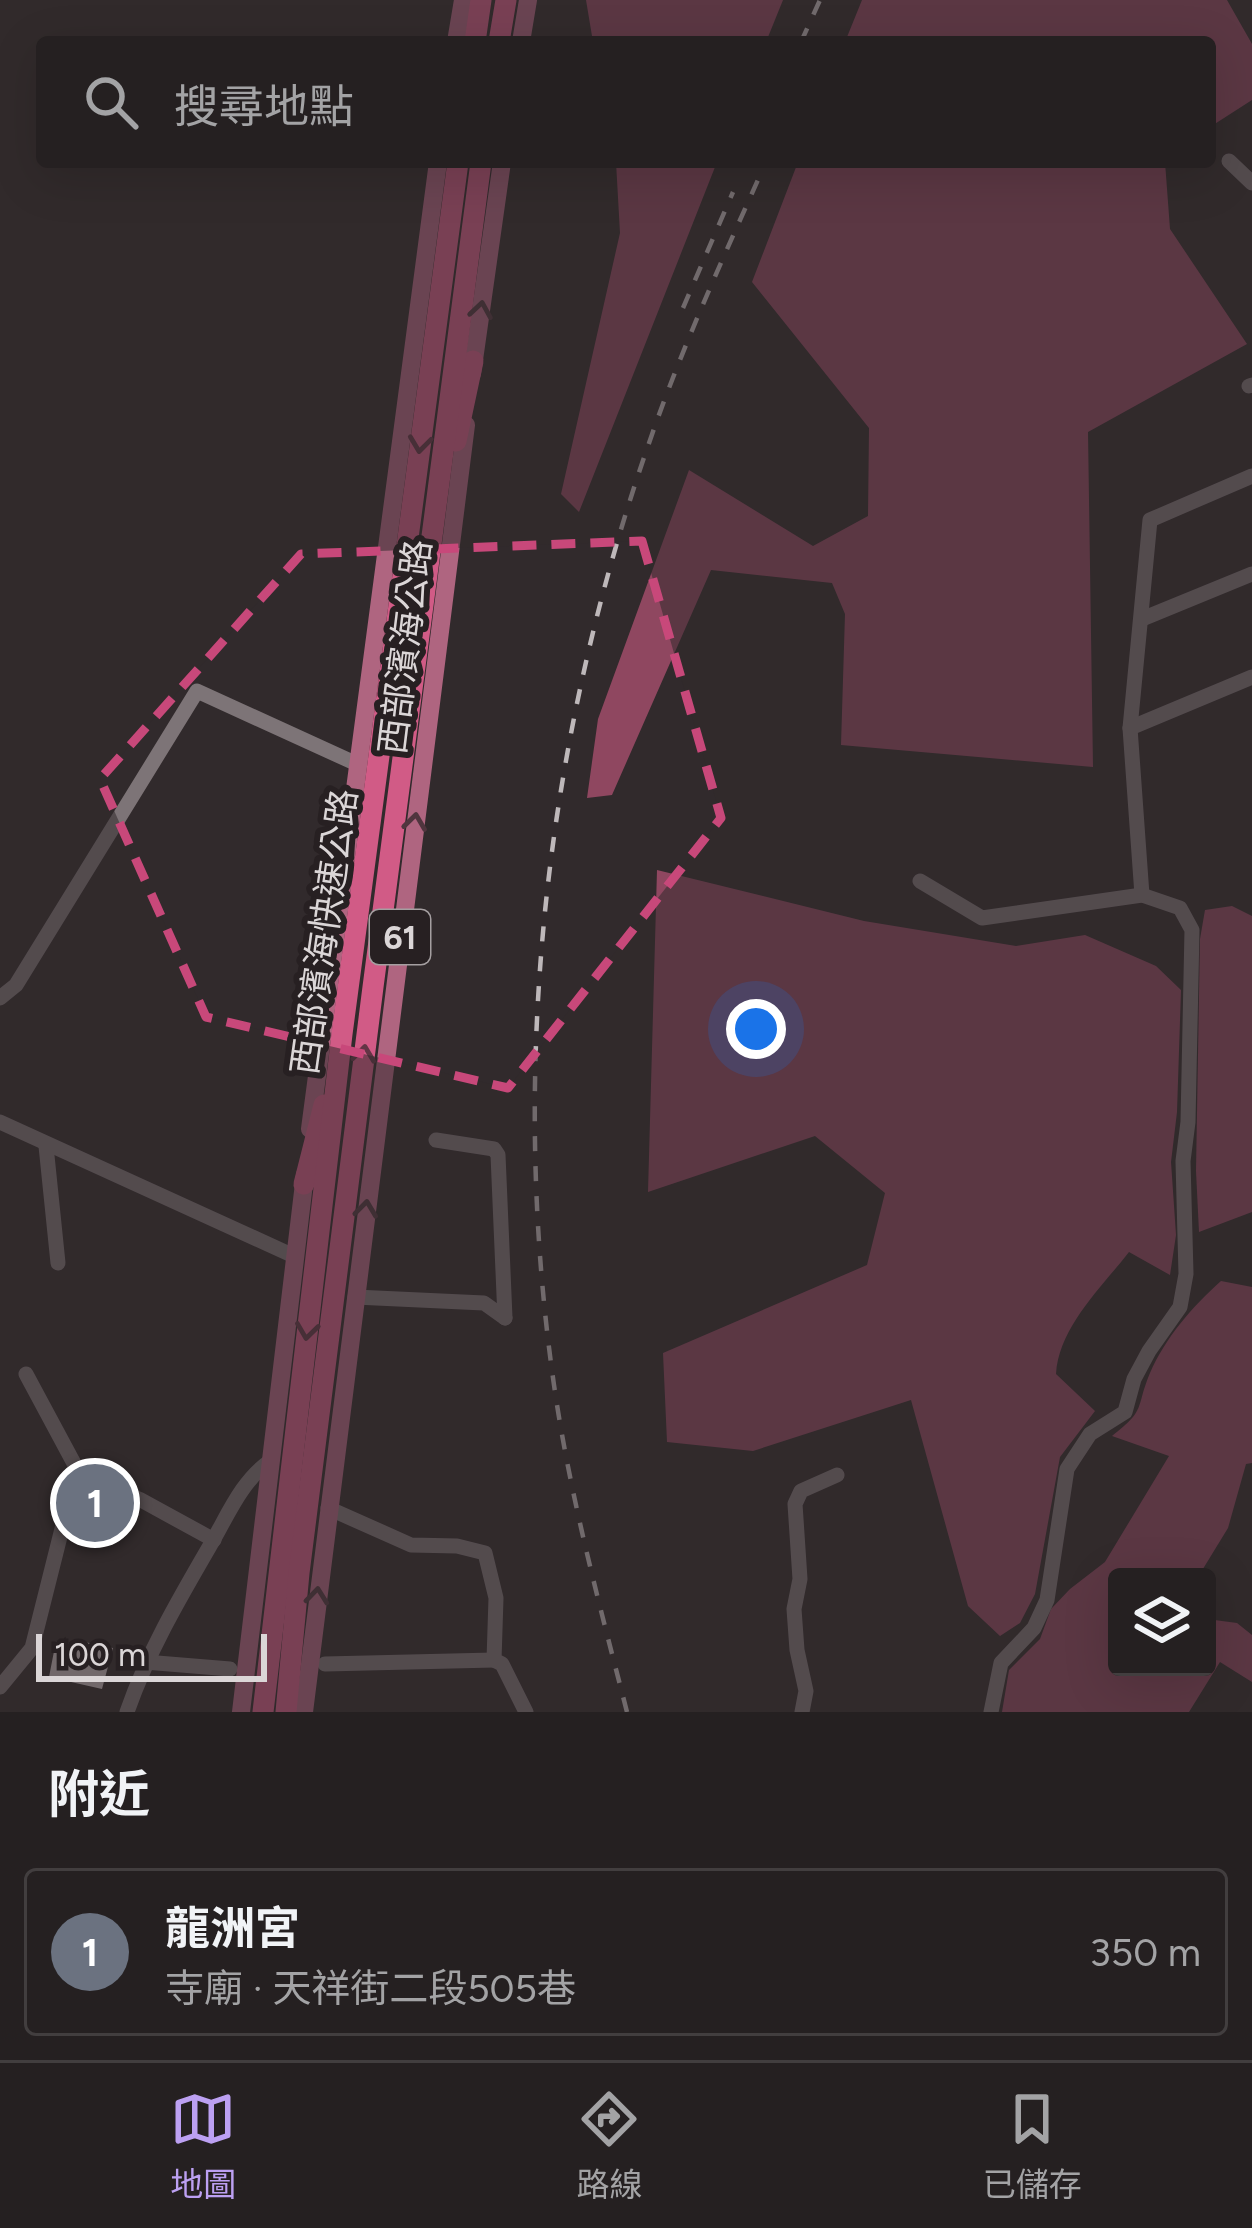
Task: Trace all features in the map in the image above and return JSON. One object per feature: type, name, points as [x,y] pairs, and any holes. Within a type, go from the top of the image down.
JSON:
[{"type":"highway","points":[[477,36],[482,0]]},
{"type":"highway","points":[[501,36],[506,0]]},
{"type":"highway","name":"西部濱海快速公路","points":[[262,1712],[342,1034],[457,168]]},
{"type":"highway","name":"西部濱海快速公路","points":[[286,1712],[299,1573],[480,168]]},
{"type":"highway","points":[[420,612],[473,361]]},
{"type":"highway","points":[[304,1184],[342,1034]]},
{"type":"main road","points":[[457,36],[463,0]]},
{"type":"main road","points":[[522,36],[528,0]]},
{"type":"main road","name":"西部濱海公路","points":[[241,1712],[357,764],[437,168]]},
{"type":"main road","name":"西部濱海公路","points":[[304,1712],[501,168]]},
{"type":"street","points":[[1229,161],[1252,183]]},
{"type":"street","points":[[1142,895],[1130,728],[1150,520],[1252,476]]},
{"type":"street","points":[[1142,620],[1252,574]]},
{"type":"street","points":[[1130,728],[1252,677]]},
{"type":"street","points":[[0,998],[16,985],[197,691],[357,764]]},
{"type":"street","points":[[920,881],[982,918],[1142,895],[1180,908],[1192,930],[1183,1200],[1186,1274],[1180,1307],[1134,1378],[1126,1412],[1090,1434],[1067,1469],[1046,1600],[1034,1628],[1001,1664],[991,1712]]},
{"type":"street","points":[[0,1123],[296,1257]]},
{"type":"street","points":[[355,1297],[484,1303],[506,1318],[498,1155],[494,1149],[436,1140]]},
{"type":"street","points":[[46,1146],[58,1263]]},
{"type":"street","points":[[0,1687],[32,1648],[76,1474],[26,1374]]},
{"type":"street","points":[[127,1712],[145,1662],[249,1476],[270,1461]]},
{"type":"street","points":[[76,1474],[141,1500],[214,1540]]},
{"type":"street","points":[[802,1712],[806,1691],[794,1628],[800,1579],[795,1504],[801,1491],[837,1475]]},
{"type":"street","points":[[328,1508],[411,1545],[457,1546],[485,1553],[496,1598],[494,1660]]},
{"type":"street","points":[[325,1664],[494,1660],[502,1664],[526,1712]]},
{"type":"street","points":[[145,1662],[230,1669]]},
{"type":"highlighted area","points":[[642,541],[721,818],[508,1088],[206,1017],[100,779],[301,554]]},
{"type":"shaded area","points":[[586,0],[783,0],[768,36],[592,36]]},
{"type":"shaded area","points":[[862,0],[1227,0],[1252,44],[1252,100],[1216,123],[1216,36],[847,36]]},
{"type":"shaded area","points":[[616,168],[715,168],[579,512],[561,494],[620,233]]},
{"type":"shaded area","points":[[796,168],[1165,168],[1170,229],[1247,344],[1088,432],[1093,767],[841,745],[845,614],[832,583],[711,570],[612,795],[587,798],[598,719],[689,470],[813,546],[868,516],[869,428],[752,282]]},
{"type":"shaded area","points":[[657,870],[864,921],[1016,946],[1085,935],[1156,966],[1181,990],[1171,1162],[1176,1235],[1170,1275],[1129,1252],[1083,1309],[1065,1340],[1056,1374],[1095,1411],[1060,1457],[1035,1594],[1020,1623],[1000,1636],[968,1606],[911,1400],[753,1451],[667,1442],[663,1353],[867,1265],[885,1193],[815,1136],[648,1192]]},
{"type":"shaded area","points":[[1232,906],[1252,916],[1252,1212],[1199,1232],[1200,939],[1205,910]]},
{"type":"shaded area","points":[[1221,1281],[1252,1287],[1252,1463],[1246,1464],[1228,1528],[1204,1568],[1108,1568],[1108,1676],[1211,1676],[1189,1712],[1002,1712],[1009,1670],[1040,1639],[1051,1609],[1105,1562],[1169,1456],[1112,1436],[1139,1408],[1156,1360],[1190,1312]]},
{"type":"shaded area","points":[[1216,1620],[1237,1623],[1252,1635],[1252,1682],[1220,1662],[1216,1668]]},
{"type":"building","points":[[56,1641],[113,1648],[102,1689],[49,1677]]},
{"type":"railway","points":[[804,36],[820,0]]},
{"type":"railway","points":[[627,1712],[568,1468],[541,1267],[535,1148],[545,910],[583,675],[612,559],[674,374],[763,168]]},
{"type":"railway","points":[[683,308],[733,192]]},
{"type":"place","name":"龍洲宮","points":[[95,1503]]}]
